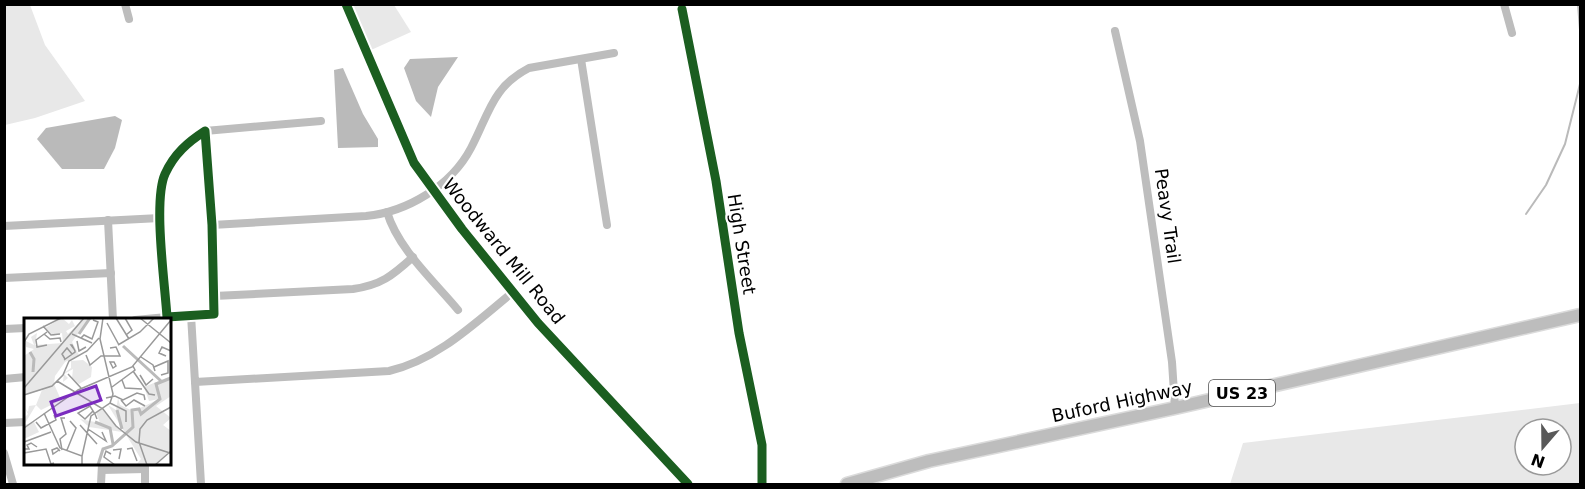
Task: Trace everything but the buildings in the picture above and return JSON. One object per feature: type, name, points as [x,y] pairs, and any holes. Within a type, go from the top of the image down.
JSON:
[{"type":"main road","name":"Buford Highway","points":[[847,484],[929,461],[1175,408],[1581,315]]},
{"type":"street","points":[[125,4],[129,19]]},
{"type":"street","name":"Woodward Mill Road","points":[[346,4],[414,163],[462,229],[538,323],[688,484]]},
{"type":"street","points":[[1504,4],[1512,33]]},
{"type":"street","name":"High Street","points":[[682,9],[716,181],[739,333],[762,445],[762,484]]},
{"type":"street","name":"Peavy Trail","points":[[1115,31],[1140,141],[1172,362],[1175,408]]},
{"type":"street","points":[[212,225],[366,216],[405,207],[434,190],[463,162],[491,103],[509,81],[529,68],[614,54]]},
{"type":"street","points":[[581,59],[607,225]]},
{"type":"street","points":[[167,317],[160,193],[164,176],[172,159],[189,141],[205,131],[321,122]]},
{"type":"street","points":[[156,318],[214,314],[212,225],[205,131]]},
{"type":"street","points":[[387,213],[391,227],[458,310]]},
{"type":"street","points":[[5,223],[160,218]]},
{"type":"street","points":[[108,220],[113,318]]},
{"type":"street","points":[[214,296],[371,286],[391,277],[413,257]]},
{"type":"street","points":[[4,278],[111,273]]},
{"type":"street","points":[[195,382],[389,371],[409,366],[464,332],[513,292]]},
{"type":"street","points":[[191,315],[201,484]]},
{"type":"street","points":[[4,329],[24,328]]},
{"type":"street","points":[[4,379],[24,377]]},
{"type":"street","points":[[4,423],[24,422]]},
{"type":"street","points":[[4,453],[14,484]]},
{"type":"street","points":[[101,484],[102,467],[145,466],[145,484]]},
{"type":"shaded area","points":[[5,4],[30,5],[45,45],[85,101],[35,118],[5,125]]},
{"type":"shaded area","points":[[352,5],[394,5],[411,32],[371,50]]},
{"type":"shaded area","points":[[458,57],[438,87],[431,117],[416,101],[404,68],[410,59]]},
{"type":"shaded area","points":[[343,68],[363,114],[378,139],[378,147],[338,148],[334,70]]},
{"type":"shaded area","points":[[115,116],[122,120],[115,148],[104,169],[62,169],[37,139],[46,128]]},
{"type":"shaded area","points":[[1580,403],[1580,484],[1230,484],[1243,443]]},
{"type":"waterway","points":[[1578,4],[1580,30]]},
{"type":"waterway","points":[[1526,214],[1546,185],[1565,144],[1580,84]]},
{"type":"cycle path","points":[[346,4],[414,163],[462,229],[538,323],[688,484]]},
{"type":"cycle path","points":[[682,9],[716,181],[739,333],[762,445],[762,484]]},
{"type":"cycle path","points":[[205,131],[212,225],[214,314],[167,317],[160,222],[162,187],[165,174],[177,155],[187,144],[205,131]]}]
